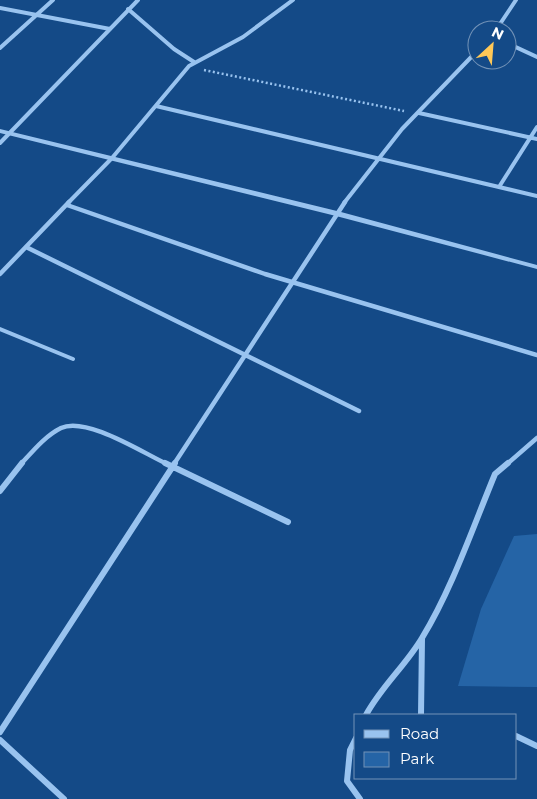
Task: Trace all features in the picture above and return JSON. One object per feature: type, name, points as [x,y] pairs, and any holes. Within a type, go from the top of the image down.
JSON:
[{"type":"street","points":[[0,48],[52,0]]},
{"type":"street","points":[[0,143],[11,134],[138,0]]},
{"type":"street","points":[[0,274],[112,158],[189,66],[243,36],[293,0]]},
{"type":"street","points":[[503,20],[516,0]]},
{"type":"street","points":[[0,8],[110,29]]},
{"type":"street","points":[[128,10],[174,49],[194,62]]},
{"type":"street","points":[[517,48],[537,57]]},
{"type":"street","points":[[0,732],[338,214],[378,158],[419,113],[438,88],[467,60]]},
{"type":"street","points":[[156,106],[537,196]]},
{"type":"street","points":[[419,113],[537,139]]},
{"type":"street","points":[[499,187],[537,127]]},
{"type":"street","points":[[0,131],[338,214],[537,267]]},
{"type":"street","points":[[67,205],[143,234],[292,282],[479,336],[537,355]]},
{"type":"street","points":[[26,247],[89,280],[246,353],[359,411]]},
{"type":"street","points":[[1,488],[45,440],[59,428],[70,424],[90,427],[288,522]]},
{"type":"street","points":[[366,714],[372,702],[422,639],[441,601],[495,474],[537,438]]},
{"type":"street","points":[[421,714],[422,639]]},
{"type":"street","points":[[517,736],[537,746]]},
{"type":"street","points":[[0,740],[64,799]]},
{"type":"street","points":[[354,742],[350,750],[346,781],[360,799]]},
{"type":"lane","points":[[0,329],[73,359]]},
{"type":"path","points":[[189,66],[419,113]]},
{"type":"green space","points":[[537,534],[537,687],[458,686],[481,609],[514,536]]}]
